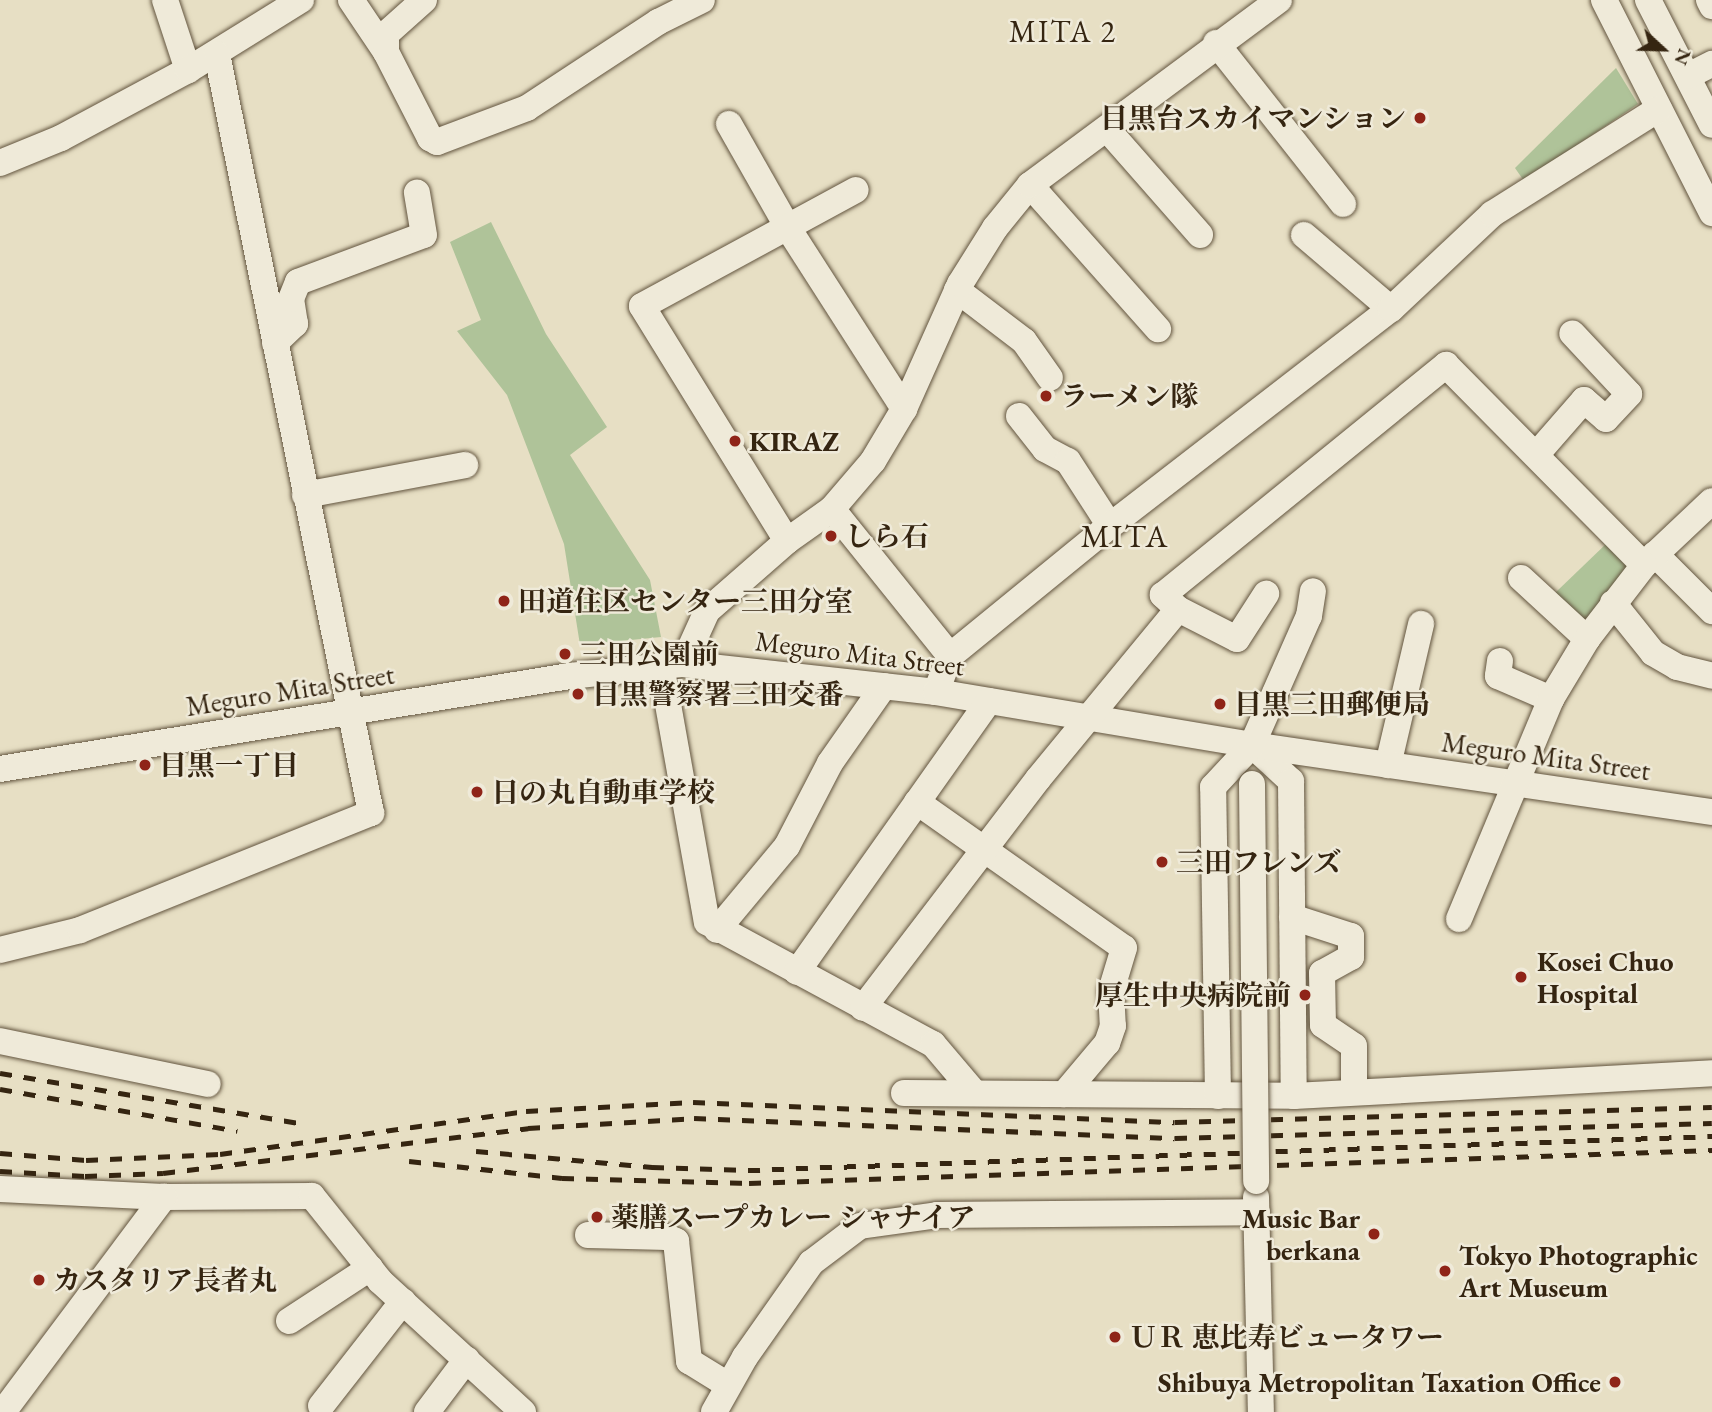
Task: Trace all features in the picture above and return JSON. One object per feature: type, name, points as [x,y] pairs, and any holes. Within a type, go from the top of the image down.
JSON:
[{"type":"street","points":[[165,0],[188,70]]},
{"type":"street","points":[[0,163],[61,138],[188,70],[301,0]]},
{"type":"street","points":[[351,0],[386,52],[430,138],[438,142],[527,108],[658,22],[702,0]]},
{"type":"street","points":[[386,52],[386,34],[424,0]]},
{"type":"street","points":[[1604,0],[1712,213]]},
{"type":"street","points":[[1648,0],[1712,125]]},
{"type":"street","points":[[1709,0],[1712,5]]},
{"type":"street","points":[[972,1090],[933,1044],[717,930],[708,922],[672,665],[707,611],[787,541],[832,509],[873,461],[904,409],[957,290],[995,228],[1030,185],[1107,129],[1262,4]]},
{"type":"street","points":[[1216,43],[1343,204]]},
{"type":"street","points":[[0,950],[80,930],[371,813],[217,54]]},
{"type":"street","points":[[1688,76],[1712,64]]},
{"type":"street","points":[[936,692],[950,656],[1110,526],[1391,309],[1492,214],[1659,109]]},
{"type":"street","points":[[729,124],[788,228],[904,409]]},
{"type":"street","points":[[1107,129],[1200,235]]},
{"type":"street","points":[[1030,185],[1158,329]]},
{"type":"street","points":[[787,541],[642,306],[856,190]]},
{"type":"street","points":[[275,343],[295,324],[291,299],[298,282],[424,235],[417,193]]},
{"type":"street","points":[[1304,235],[1391,309]]},
{"type":"street","points":[[957,290],[1024,341],[1050,378]]},
{"type":"street","points":[[1535,455],[1584,400],[1606,419],[1629,394],[1572,333]]},
{"type":"street","points":[[1266,594],[1237,639],[1178,609],[1163,595],[1446,365],[1535,455],[1649,559],[1712,611]]},
{"type":"street","points":[[1019,416],[1045,449],[1068,461],[1110,526]]},
{"type":"street","points":[[305,495],[465,465]]},
{"type":"street","points":[[1459,919],[1488,844],[1519,784],[1551,699],[1587,639],[1649,559],[1712,501]]},
{"type":"street","points":[[832,509],[950,656]]},
{"type":"street","points":[[1521,578],[1587,639]]},
{"type":"street","points":[[1218,1096],[1213,787],[1252,745],[1309,616],[1313,591]]},
{"type":"street","points":[[1613,603],[1653,653],[1677,667],[1712,676]]},
{"type":"street","points":[[863,1008],[1038,779],[1091,718],[1178,609]]},
{"type":"street","points":[[1388,765],[1421,624]]},
{"type":"street","points":[[1500,661],[1498,676],[1551,699]]},
{"type":"street","name":"Meguro Mita Street","points":[[0,769],[350,712],[672,665],[936,692],[1252,745],[1712,812]]},
{"type":"street","points":[[717,930],[787,846],[830,763],[884,687]]},
{"type":"street","points":[[797,972],[989,701]]},
{"type":"street","points":[[1252,745],[1256,1212],[1261,1412]]},
{"type":"street","points":[[1252,745],[1291,781],[1294,1096]]},
{"type":"street","points":[[917,802],[1125,948],[1111,991],[1113,1026],[1108,1043],[1064,1094]]},
{"type":"street","points":[[1292,917],[1351,936],[1351,957],[1322,973],[1323,1025],[1353,1046],[1354,1091]]},
{"type":"street","points":[[0,1041],[208,1084]]},
{"type":"street","points":[[904,1093],[972,1090],[1064,1094],[1294,1096],[1712,1073]]},
{"type":"street","points":[[0,1189],[164,1197],[312,1196],[370,1268],[467,1359],[499,1402],[523,1412]]},
{"type":"street","points":[[3,1412],[164,1197]]},
{"type":"street","points":[[714,1412],[728,1385],[811,1263],[860,1226],[937,1215],[1256,1212]]},
{"type":"street","points":[[588,1235],[667,1237],[676,1241],[689,1361],[728,1385]]},
{"type":"street","points":[[289,1321],[370,1268]]},
{"type":"street","points":[[321,1406],[403,1301]]},
{"type":"street","points":[[427,1412],[467,1359]]},
{"type":"green space","points":[[1616,68],[1638,104],[1524,181],[1515,168]]},
{"type":"green space","points":[[491,222],[546,334],[607,427],[570,455],[650,580],[661,637],[580,645],[564,544],[507,395],[457,331],[481,320],[450,242]]},
{"type":"green space","points":[[1607,543],[1634,566],[1588,624],[1555,593]]},
{"type":"railway","points":[[0,1073],[305,1124]]},
{"type":"railway","points":[[0,1089],[237,1131]]},
{"type":"railway","points":[[0,1153],[86,1160],[220,1154],[526,1111],[693,1102],[1175,1122],[1712,1107]]},
{"type":"railway","points":[[0,1171],[85,1176],[163,1173],[528,1128],[694,1118],[1175,1138],[1712,1123]]},
{"type":"railway","points":[[476,1151],[652,1167],[748,1170],[1712,1136]]},
{"type":"railway","points":[[409,1161],[562,1178],[749,1183],[1712,1150]]},
{"type":"place","name":"目黒台スカイマンション","points":[[1420,118]]},
{"type":"place","name":"ラーメン隊","points":[[1046,396]]},
{"type":"place","name":"KIRAZ","points":[[735,441]]},
{"type":"place","name":"しら石","points":[[831,536]]},
{"type":"place","name":"田道住区センター三田分室","points":[[504,601]]},
{"type":"place","name":"三田公園前","points":[[565,654]]},
{"type":"place","name":"目黒警察署三田交番","points":[[578,694]]},
{"type":"place","name":"目黒三田郵便局","points":[[1220,704]]},
{"type":"place","name":"目黒一丁目","points":[[145,765]]},
{"type":"place","name":"日の丸自動車学校","points":[[477,792]]},
{"type":"place","name":"三田フレンズ","points":[[1162,862]]},
{"type":"place","name":"Kosei Chuo Hospital","points":[[1521,977]]},
{"type":"place","name":"厚生中央病院前","points":[[1305,995]]},
{"type":"place","name":"薬膳スープカレー シャナイア","points":[[597,1217]]},
{"type":"place","name":"Music Bar berkana","points":[[1374,1234]]},
{"type":"place","name":"Tokyo Photographic Art Museum","points":[[1445,1271]]},
{"type":"place","name":"カスタリア長者丸","points":[[39,1280]]},
{"type":"place","name":"ＵＲ 恵比寿ビュータワー","points":[[1115,1337]]},
{"type":"place","name":"Shibuya Metropolitan Taxation Office","points":[[1615,1382]]},
{"type":"district","name":"MITA 2","points":[[1063,32]]},
{"type":"district","name":"MITA","points":[[1125,536]]}]
